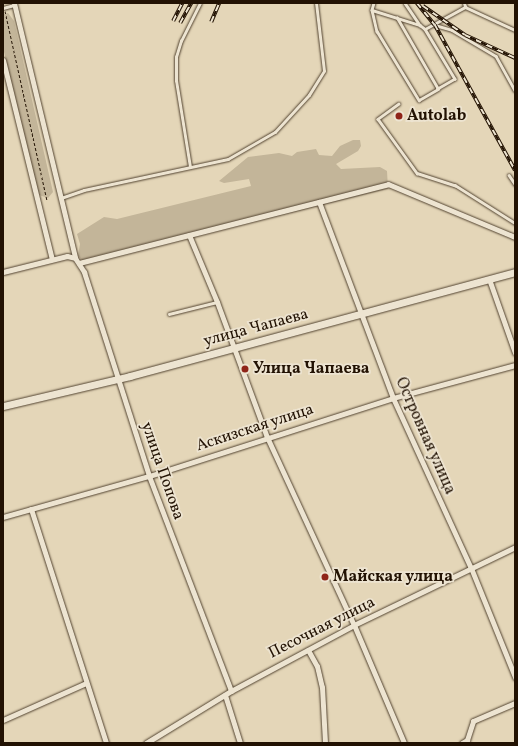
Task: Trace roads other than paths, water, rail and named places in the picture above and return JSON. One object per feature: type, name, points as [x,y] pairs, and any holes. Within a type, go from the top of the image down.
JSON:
[{"type":"street","points":[[3,272],[67,256],[75,258],[59,198],[14,4]]},
{"type":"street","points":[[3,60],[52,259]]},
{"type":"street","points":[[79,263],[388,184],[515,237]]},
{"type":"street","name":"Островная улица","points":[[318,202],[393,398],[471,568],[515,677]]},
{"type":"street","points":[[189,235],[217,302],[267,437],[354,625],[404,743]]},
{"type":"street","name":"улица Попова","points":[[75,258],[79,263],[149,476],[231,691]]},
{"type":"street","name":"улица Чапаева","points":[[3,406],[117,379],[515,272]]},
{"type":"street","points":[[489,279],[515,353]]},
{"type":"street","name":"Аскизская улица","points":[[3,517],[149,476],[267,437],[393,398],[515,365]]},
{"type":"street","points":[[31,509],[106,743]]},
{"type":"street","name":"Песочная улица","points":[[146,743],[231,691],[354,625],[515,546]]},
{"type":"street","points":[[308,650],[317,666],[322,687],[325,743]]},
{"type":"street","points":[[3,720],[86,683]]},
{"type":"street","points":[[225,695],[240,743]]},
{"type":"street","points":[[462,743],[468,740],[473,721],[515,703]]},
{"type":"lane","points":[[190,167],[176,81],[176,57],[181,41],[200,3]]},
{"type":"lane","points":[[59,198],[84,190],[228,159],[275,132],[309,95],[324,71],[316,3]]},
{"type":"lane","points":[[374,3],[372,10],[377,30],[419,100],[455,79],[425,29],[420,25],[405,3]]},
{"type":"lane","points":[[464,3],[465,8]]},
{"type":"lane","points":[[3,8],[14,4]]},
{"type":"lane","points":[[425,29],[465,8]]},
{"type":"lane","points":[[465,8],[515,30]]},
{"type":"lane","points":[[372,10],[420,25]]},
{"type":"lane","points":[[397,18],[438,89]]},
{"type":"lane","points":[[435,25],[452,30],[496,56],[515,90]]},
{"type":"lane","points":[[399,104],[378,119],[417,173],[455,185],[515,223]]},
{"type":"lane","points":[[509,175],[515,184]]},
{"type":"lane","points":[[169,314],[217,302]]},
{"type":"railway","points":[[173,21],[182,3]]},
{"type":"railway","points":[[180,23],[191,3]]},
{"type":"railway","points":[[211,22],[219,3]]},
{"type":"railway","points":[[417,3],[435,25],[515,170]]},
{"type":"railway","points":[[423,6],[465,35],[515,58]]},
{"type":"place","name":"Autolab","points":[[399,116]]},
{"type":"place","name":"Улица Чапаева","points":[[245,369]]},
{"type":"place","name":"Майская улица","points":[[325,577]]}]
